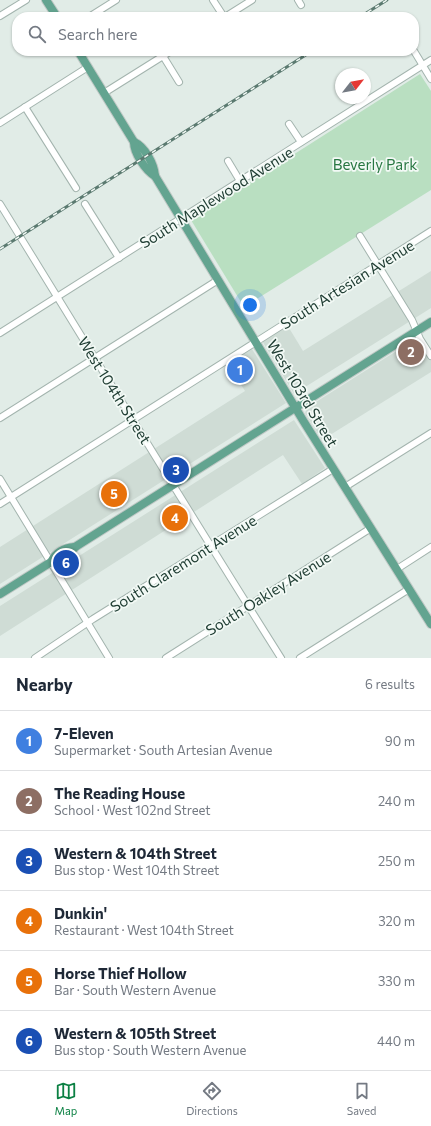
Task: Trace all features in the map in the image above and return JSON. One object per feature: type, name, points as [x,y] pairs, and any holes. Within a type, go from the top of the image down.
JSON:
[{"type":"main road","points":[[46,0],[54,12]]},
{"type":"main road","name":"West 103rd Street","points":[[81,56],[134,142],[139,144],[154,168],[155,176],[295,408],[431,624]]},
{"type":"main road","points":[[0,594],[50,562],[58,562],[69,555],[74,547],[431,322]]},
{"type":"street","points":[[0,16],[26,0]]},
{"type":"street","points":[[97,12],[116,0]]},
{"type":"street","points":[[213,0],[221,12]]},
{"type":"street","points":[[232,12],[252,0]]},
{"type":"street","points":[[104,94],[163,56],[179,82]]},
{"type":"street","points":[[417,56],[431,79]]},
{"type":"street","name":"South Maplewood Avenue","points":[[371,98],[431,60]]},
{"type":"street","points":[[0,123],[88,67]]},
{"type":"street","name":"South Maplewood Avenue","points":[[0,333],[362,104]]},
{"type":"street","points":[[25,107],[76,188]]},
{"type":"street","points":[[289,124],[301,142]]},
{"type":"street","points":[[228,161],[240,181]]},
{"type":"street","name":"West 104th Street","points":[[0,204],[133,419],[209,546],[281,658]]},
{"type":"street","points":[[85,204],[119,258]]},
{"type":"street","name":"South Artesian Avenue","points":[[0,504],[431,231]]},
{"type":"street","points":[[360,236],[412,320],[431,356]]},
{"type":"street","points":[[0,418],[218,280]]},
{"type":"street","points":[[345,487],[431,433]]},
{"type":"street","name":"South Claremont Avenue","points":[[35,658],[209,546],[333,469]]},
{"type":"street","points":[[0,479],[109,658]]},
{"type":"street","name":"South Oakley Avenue","points":[[166,658],[370,528]]},
{"type":"street","points":[[396,569],[431,547]]},
{"type":"street","points":[[300,658],[409,589]]},
{"type":"shaded area","points":[[431,271],[431,308],[294,394],[261,339],[286,323],[303,351]]},
{"type":"shaded area","points":[[417,338],[431,361],[431,372],[322,440],[305,413],[308,407]]},
{"type":"shaded area","points":[[250,346],[286,403],[0,584],[0,547],[245,391],[226,361]]},
{"type":"shaded area","points":[[294,420],[325,468],[302,484],[283,455],[0,636],[0,606]]},
{"type":"green space","name":"Beverly Park","points":[[420,74],[431,91],[431,190],[244,307],[191,220]]},
{"type":"railway","points":[[368,12],[387,0]]},
{"type":"railway","points":[[0,249],[304,56]]},
{"type":"place","name":"The Reading House","points":[[411,352]]},
{"type":"place","name":"7-Eleven","points":[[240,370]]},
{"type":"place","name":"Western & 104th Street","points":[[176,470]]},
{"type":"place","name":"Horse Thief Hollow","points":[[114,494]]},
{"type":"place","name":"Dunkin'","points":[[175,518]]},
{"type":"place","name":"Western & 105th Street","points":[[66,563]]}]
